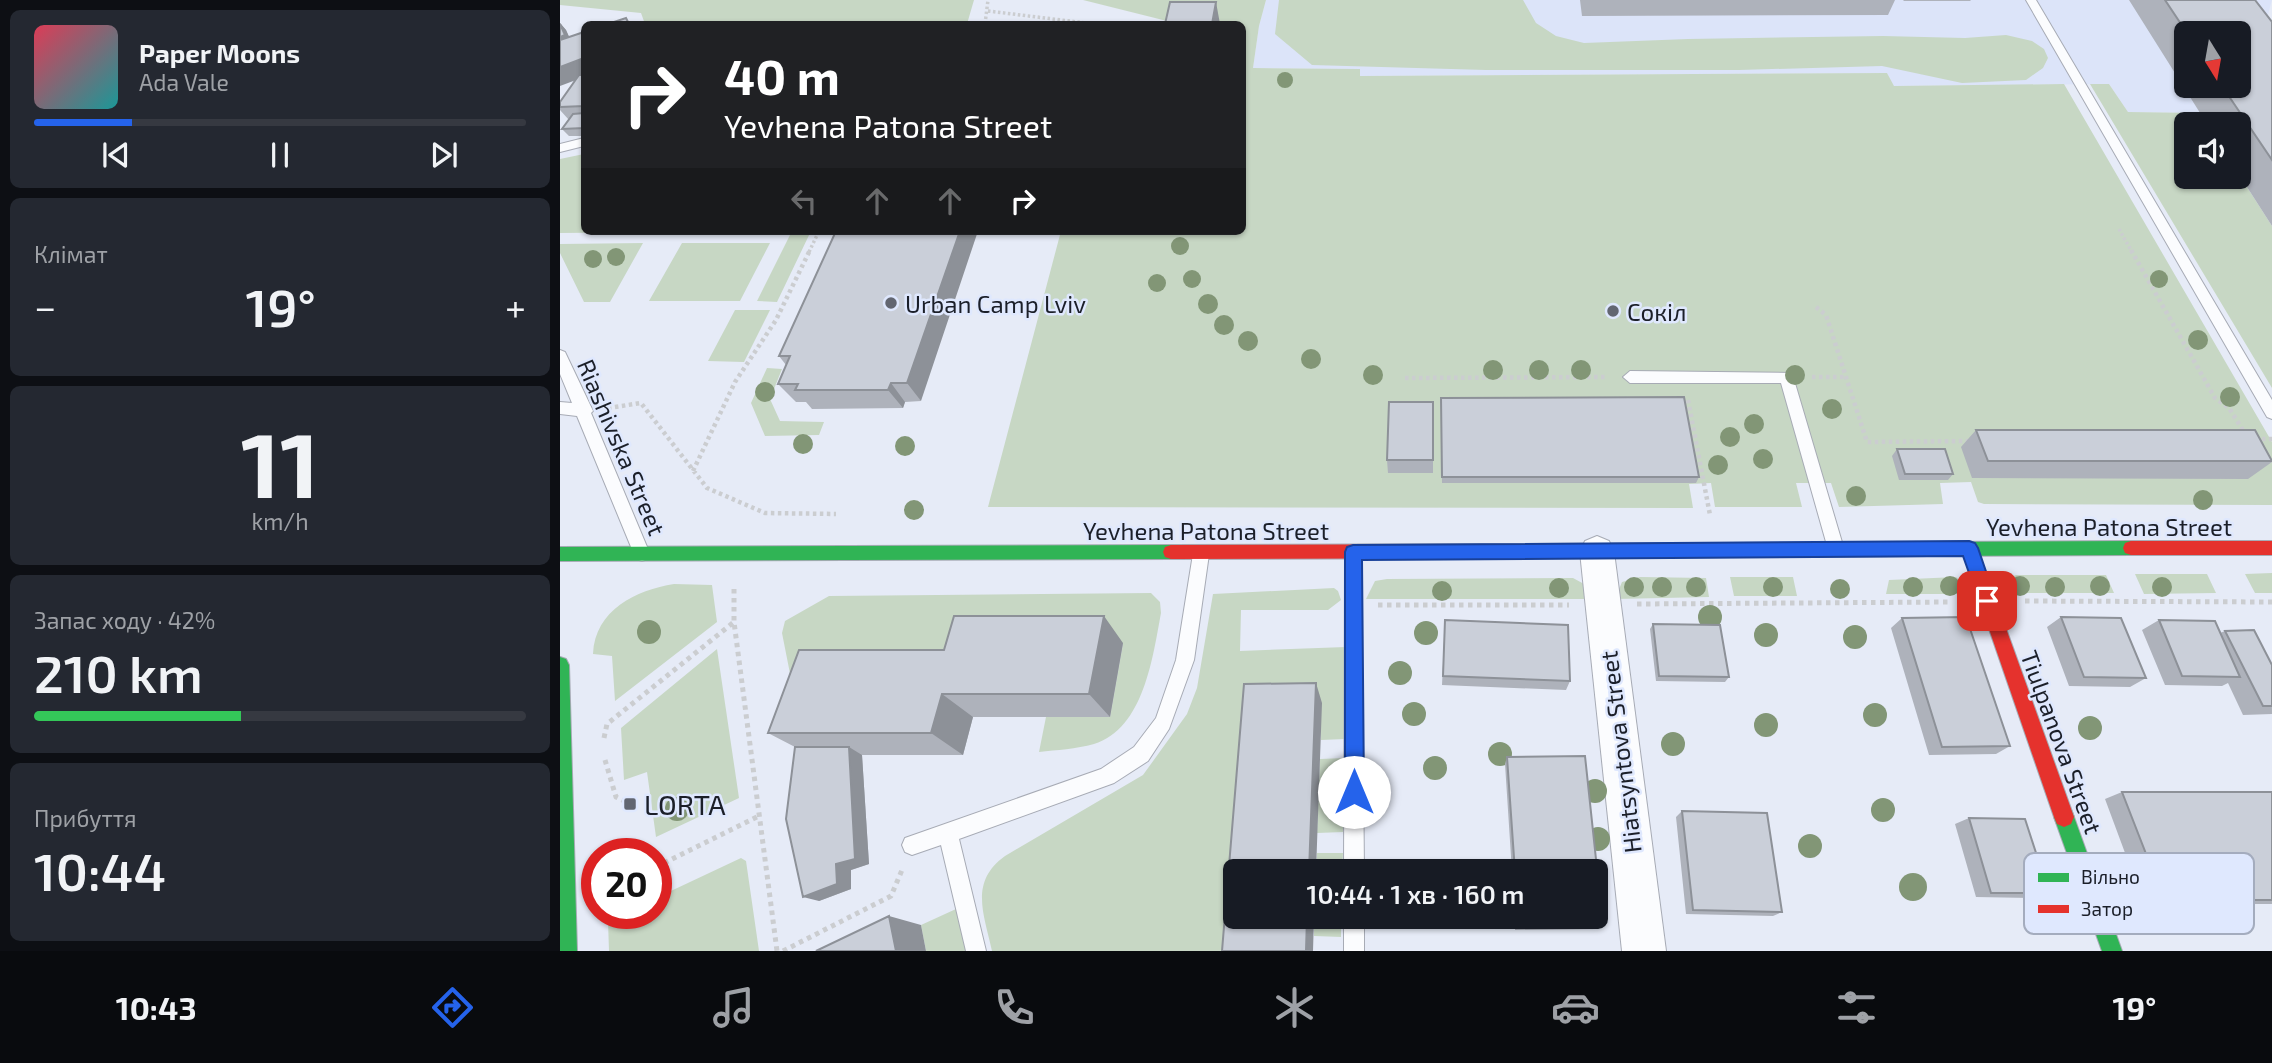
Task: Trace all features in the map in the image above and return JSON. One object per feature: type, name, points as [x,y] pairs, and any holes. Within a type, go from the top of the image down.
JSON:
[{"type":"street","name":"Tiulpanova Street","points":[[1969,548],[2077,853]]},
{"type":"street","name":"Yevhena Patona Street","points":[[560,554],[1201,554],[2272,548]]},
{"type":"street","name":"Hiatsyntova Street","points":[[1597,552],[1644,951]]},
{"type":"street","points":[[560,665],[567,951]]},
{"type":"street","name":"Tiulpanova Street","points":[[2106,934],[2112,951]]},
{"type":"lane","points":[[2031,0],[2272,412]]},
{"type":"lane","points":[[560,148],[581,143]]},
{"type":"lane","name":"Riashivska Street","points":[[560,356],[642,554]]},
{"type":"lane","points":[[1630,377],[1787,377],[1836,549]]},
{"type":"lane","points":[[560,408],[585,411]]},
{"type":"lane","points":[[1353,552],[1354,859]]},
{"type":"lane","points":[[912,845],[1107,776],[1141,754],[1163,723],[1185,660],[1201,554]]},
{"type":"lane","points":[[948,833],[976,951]]},
{"type":"lane","points":[[1354,929],[1354,951]]},
{"type":"path","points":[[986,21],[988,0]]},
{"type":"path","points":[[988,11],[1070,21]]},
{"type":"path","points":[[2119,229],[2215,398],[2229,408],[2248,439],[2272,439]]},
{"type":"path","points":[[693,471],[735,382],[776,320],[817,235]]},
{"type":"path","points":[[1816,307],[1826,315],[1867,442],[1976,441]]},
{"type":"path","points":[[1405,378],[1630,377]]},
{"type":"path","points":[[1683,377],[1710,516]]},
{"type":"path","points":[[1787,377],[1846,377]]},
{"type":"path","points":[[585,411],[641,403],[707,488],[765,513]]},
{"type":"path","points":[[746,589],[732,589],[734,622],[780,951],[891,896],[912,845]]},
{"type":"path","points":[[1355,605],[2272,602]]},
{"type":"path","points":[[630,803],[615,797],[602,749],[607,724],[734,622]]},
{"type":"path","points":[[672,859],[761,815]]},
{"type":"shaded area","points":[[1266,0],[2272,0],[2251,77],[2251,21],[2174,21],[2174,98],[2245,98],[2241,112],[2128,112],[2109,84],[1893,86],[1887,73],[1359,76],[1360,69],[1253,68]]},
{"type":"green space","points":[[560,0],[974,0],[968,21],[644,21],[641,13],[560,5]]},
{"type":"green space","name":"Сокіл","points":[[1083,0],[1266,0],[1253,68],[1360,69],[1360,76],[1887,73],[1894,86],[2064,84],[2272,442],[2272,505],[1984,504],[1978,502],[1971,482],[1940,483],[1943,504],[1839,507],[1831,483],[1796,483],[1802,507],[1715,507],[1711,483],[1689,484],[1693,508],[988,507],[1060,235],[1246,235],[1246,21],[1167,21]]},
{"type":"green space","points":[[1279,0],[1523,0],[1536,23],[1556,36],[1584,43],[1883,36],[1965,38],[2006,35],[2032,41],[2044,49],[2048,58],[2043,68],[2026,80],[1962,83],[1882,66],[1739,70],[1486,70],[1312,65],[1275,34]]},
{"type":"green space","points":[[2090,84],[2109,84],[2128,112],[2174,113],[2174,189],[2248,189],[2272,226],[2272,388]]},
{"type":"green space","points":[[581,155],[581,233],[560,233],[560,159]]},
{"type":"green space","points":[[790,235],[809,235],[777,302],[757,301]]},
{"type":"green space","points":[[643,243],[610,302],[584,302],[560,253],[560,244]]},
{"type":"green space","points":[[682,243],[770,243],[740,301],[649,301]]},
{"type":"green space","points":[[735,310],[770,310],[744,362],[708,361]]},
{"type":"green space","points":[[767,368],[782,369],[770,399],[780,421],[824,422],[819,435],[765,436],[751,403]]},
{"type":"green space","points":[[2272,573],[2272,593],[2255,593],[2245,574]]},
{"type":"green space","points":[[2135,574],[2207,574],[2216,593],[2144,594]]},
{"type":"green space","points":[[2016,575],[2106,575],[2114,593],[1999,593],[2002,581]]},
{"type":"green space","points":[[1640,577],[1706,578],[1709,597],[1615,599],[1622,582]]},
{"type":"green space","points":[[1730,577],[1793,577],[1797,596],[1734,596]]},
{"type":"green space","points":[[1956,577],[1966,585],[1970,594],[1886,594],[1889,580]]},
{"type":"green space","points":[[1573,578],[1584,584],[1593,599],[1366,599],[1375,581],[1387,579]]},
{"type":"green space","points":[[674,584],[712,585],[717,622],[615,701],[612,656],[593,654],[601,625],[609,614],[632,597]]},
{"type":"green space","points":[[1334,588],[1341,600],[1328,610],[1241,610],[1240,651],[1346,647],[1345,739],[1321,740],[1321,703],[1243,859],[1223,859],[1223,929],[1235,929],[1235,951],[992,951],[982,899],[987,877],[1005,856],[1143,775],[1187,714],[1197,688],[1213,594]]},
{"type":"green space","points":[[1151,593],[1160,602],[1161,613],[1143,689],[1124,723],[1111,736],[1094,744],[1039,752],[1046,717],[1110,717],[1123,643],[797,709],[782,633],[785,621],[829,596]]},
{"type":"green space","points":[[717,649],[739,798],[656,837],[647,772],[624,780],[621,728]]},
{"type":"green space","points":[[1345,758],[1343,832],[1317,833],[1320,759]]},
{"type":"green space","points":[[1317,853],[1343,853],[1343,859],[1317,859]]},
{"type":"green space","points":[[741,858],[746,861],[759,951],[609,951],[608,929],[672,929],[672,890]]},
{"type":"green space","points":[[956,909],[966,951],[926,951],[921,925]]},
{"type":"green space","points":[[1314,929],[1341,929],[1341,937],[1314,936]]},
{"type":"building","points":[[2165,0],[2255,0],[2272,22],[2272,160],[2251,129],[2251,112],[2240,112],[2230,98],[2251,98],[2251,21],[2179,21]]},
{"type":"building","points":[[1170,2],[1216,2],[1213,21],[1166,21]]},
{"type":"building","points":[[560,24],[565,35],[560,37]]},
{"type":"building","points":[[581,33],[581,59],[560,67],[560,40]]},
{"type":"building","points":[[581,75],[581,106],[560,107],[560,102]]},
{"type":"building","points":[[581,113],[581,128],[562,129],[573,114]]},
{"type":"building","name":"Urban Camp Lviv","points":[[834,235],[959,235],[907,383],[891,383],[888,390],[795,390],[798,384],[778,384],[790,356],[779,356]]},
{"type":"building","points":[[1684,397],[1699,477],[1442,477],[1441,398]]},
{"type":"building","points":[[1389,402],[1433,402],[1433,460],[1387,460]]},
{"type":"building","points":[[1976,430],[2255,430],[2272,461],[1988,461]]},
{"type":"building","points":[[1897,449],[1945,449],[1953,474],[1905,474]]},
{"type":"building","points":[[954,616],[1104,616],[1089,694],[942,694],[931,733],[768,733],[799,650],[944,650]]},
{"type":"building","points":[[1966,617],[2010,746],[1942,747],[1902,618]]},
{"type":"building","points":[[2061,617],[2121,618],[2146,678],[2084,677]]},
{"type":"building","points":[[1445,620],[1568,625],[1570,681],[1443,676]]},
{"type":"building","points":[[2159,620],[2215,621],[2240,677],[2182,676]]},
{"type":"building","points":[[1653,624],[1720,625],[1729,677],[1659,676]]},
{"type":"building","points":[[2254,630],[2272,665],[2272,706],[2263,706],[2225,631]]},
{"type":"building","points":[[1316,683],[1309,859],[1230,859],[1244,684]]},
{"type":"building","points":[[795,747],[849,747],[855,859],[836,864],[837,884],[803,897],[786,819]]},
{"type":"building","points":[[1585,756],[1596,859],[1514,859],[1507,757]]},
{"type":"building","points":[[2122,792],[2272,792],[2272,900],[2254,900],[2254,853],[2146,853]]},
{"type":"building","points":[[1682,811],[1767,813],[1782,912],[1693,910]]},
{"type":"building","points":[[1969,818],[2025,819],[2036,853],[2024,853],[2024,893],[1991,893]]},
{"type":"building","points":[[889,916],[896,951],[816,951]]},
{"type":"building","points":[[1224,929],[1307,929],[1306,951],[1222,951]]},
{"type":"traffic: fast","points":[[1519,551],[2131,548]]},
{"type":"traffic: fast","points":[[560,554],[1171,552]]},
{"type":"traffic: fast","points":[[560,665],[567,951]]},
{"type":"traffic: fast","points":[[2064,817],[2077,853]]},
{"type":"traffic: fast","points":[[2106,934],[2112,951]]},
{"type":"traffic: jam","points":[[1969,548],[2064,817]]},
{"type":"traffic: jam","points":[[2131,548],[2272,548]]},
{"type":"traffic: jam","points":[[1171,552],[1519,551]]},
{"type":"place","name":"Urban Camp Lviv","points":[[891,303]]},
{"type":"place","name":"Сокіл","points":[[1613,311]]},
{"type":"place","name":"LORTA","points":[[630,804]]},
{"type":"route","points":[[1354,792],[1353,552],[1969,548],[1987,601]]}]
